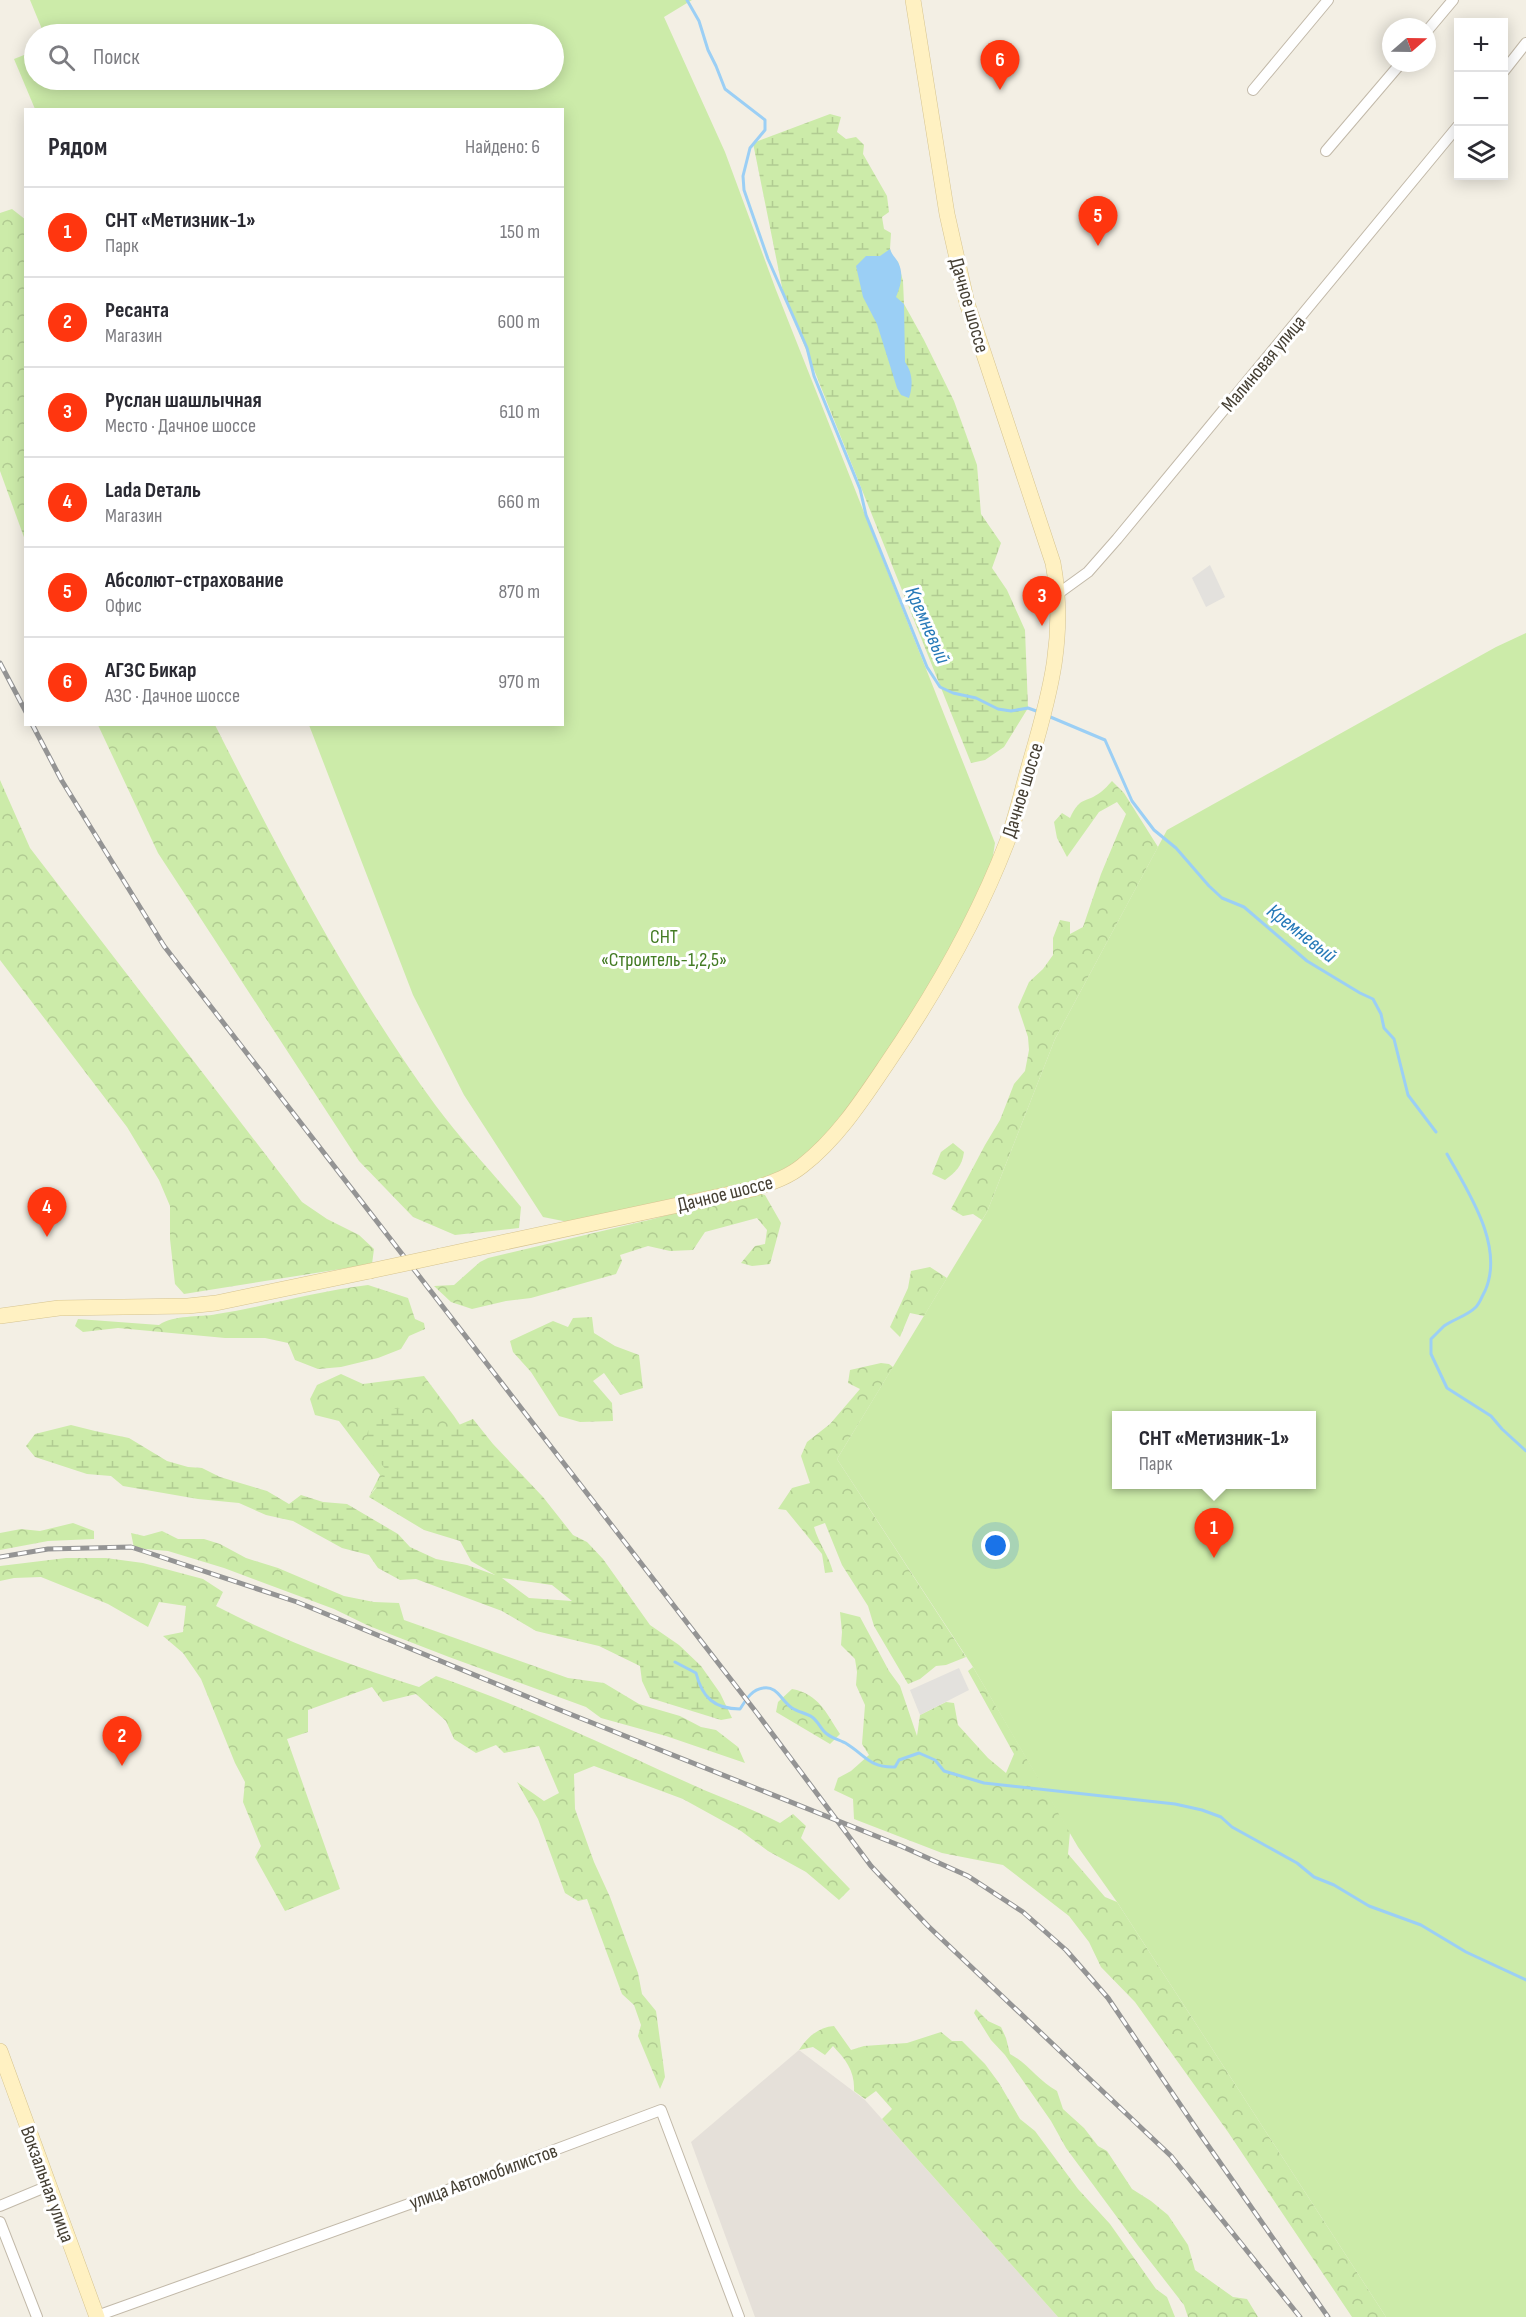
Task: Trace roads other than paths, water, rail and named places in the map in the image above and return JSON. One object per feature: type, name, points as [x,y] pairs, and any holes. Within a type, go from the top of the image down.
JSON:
[{"type":"main road","name":"Дачное шоссе","points":[[0,1316],[59,1308],[188,1306],[216,1303],[753,1189],[784,1177],[801,1167],[848,1121],[943,975],[977,910],[1007,841],[1048,702],[1058,643],[1059,593],[1053,563],[967,303],[947,214],[913,0]]},
{"type":"main road","name":"Вокзальная улица","points":[[0,2051],[97,2317]]},
{"type":"street","points":[[1253,90],[1328,0]]},
{"type":"street","points":[[1436,20],[1453,0]]},
{"type":"street","points":[[1508,65],[1526,43]]},
{"type":"street","points":[[1326,152],[1393,72]]},
{"type":"street","name":"Малиновая улица","points":[[1059,593],[1088,572],[1117,539],[1454,131]]},
{"type":"street","name":"улица Автомобилистов","points":[[97,2317],[661,2110],[739,2317]]},
{"type":"street","points":[[0,2206],[48,2186]]},
{"type":"street","points":[[0,2222],[34,2316]]},
{"type":"water","points":[[890,249],[901,271],[896,297],[904,304],[905,362],[912,380],[909,398],[901,395],[897,388],[877,324],[863,297],[856,266],[866,256],[880,256]]},
{"type":"waterway","name":"Кремневый","points":[[687,0],[699,21],[708,50],[725,89],[765,120],[765,130],[750,148],[743,176],[744,190],[768,259],[807,348],[814,376],[860,489],[866,515],[927,667],[940,687],[953,693],[976,698],[998,709],[1011,711],[1028,708],[1039,712]]},
{"type":"waterway","name":"Кремневый","points":[[1048,716],[1105,740],[1132,801],[1154,830],[1176,848],[1222,898],[1244,907],[1307,961],[1373,999],[1381,1014],[1384,1028],[1394,1039],[1408,1095],[1436,1132]]},
{"type":"waterway","name":"Кремневый","points":[[1447,1154],[1474,1202],[1481,1220],[1487,1238],[1490,1274],[1485,1291],[1476,1307],[1444,1326],[1431,1339],[1431,1354],[1447,1388],[1491,1416],[1526,1451]]},
{"type":"waterway","points":[[675,1662],[696,1673],[706,1695],[723,1707],[740,1709],[755,1691],[763,1688],[776,1691],[792,1708],[812,1717],[829,1736],[847,1744],[880,1766],[895,1767],[899,1760],[919,1753],[935,1760],[944,1771],[984,1783],[1175,1804],[1221,1817],[1232,1827],[1297,1863],[1314,1877],[1334,1885],[1369,1906],[1421,1925],[1466,1952],[1526,1980]]},
{"type":"railway","points":[[0,663],[24,708]]},
{"type":"railway","points":[[33,726],[62,781],[164,946],[756,1712],[871,1866],[928,1926],[1171,2156],[1300,2317]]},
{"type":"railway","points":[[0,1557],[48,1549],[131,1547],[297,1602],[901,1846],[968,1876],[1023,1912],[1066,1950],[1108,1998],[1328,2317]]},
{"type":"place","name":"АГЗС Бикар","points":[[1000,90]]},
{"type":"place","name":"Абсолют-страхование","points":[[1098,246]]},
{"type":"place","name":"Руслан шашлычная","points":[[1042,626]]},
{"type":"place","name":"Lada Dеталь","points":[[47,1237]]},
{"type":"place","name":"СНТ «Метизник-1»","points":[[1214,1558]]},
{"type":"place","name":"Ресанта","points":[[122,1766]]},
{"type":"park label","name":"СНТ «Строитель-1,2,5»","points":[[664,948]]}]
